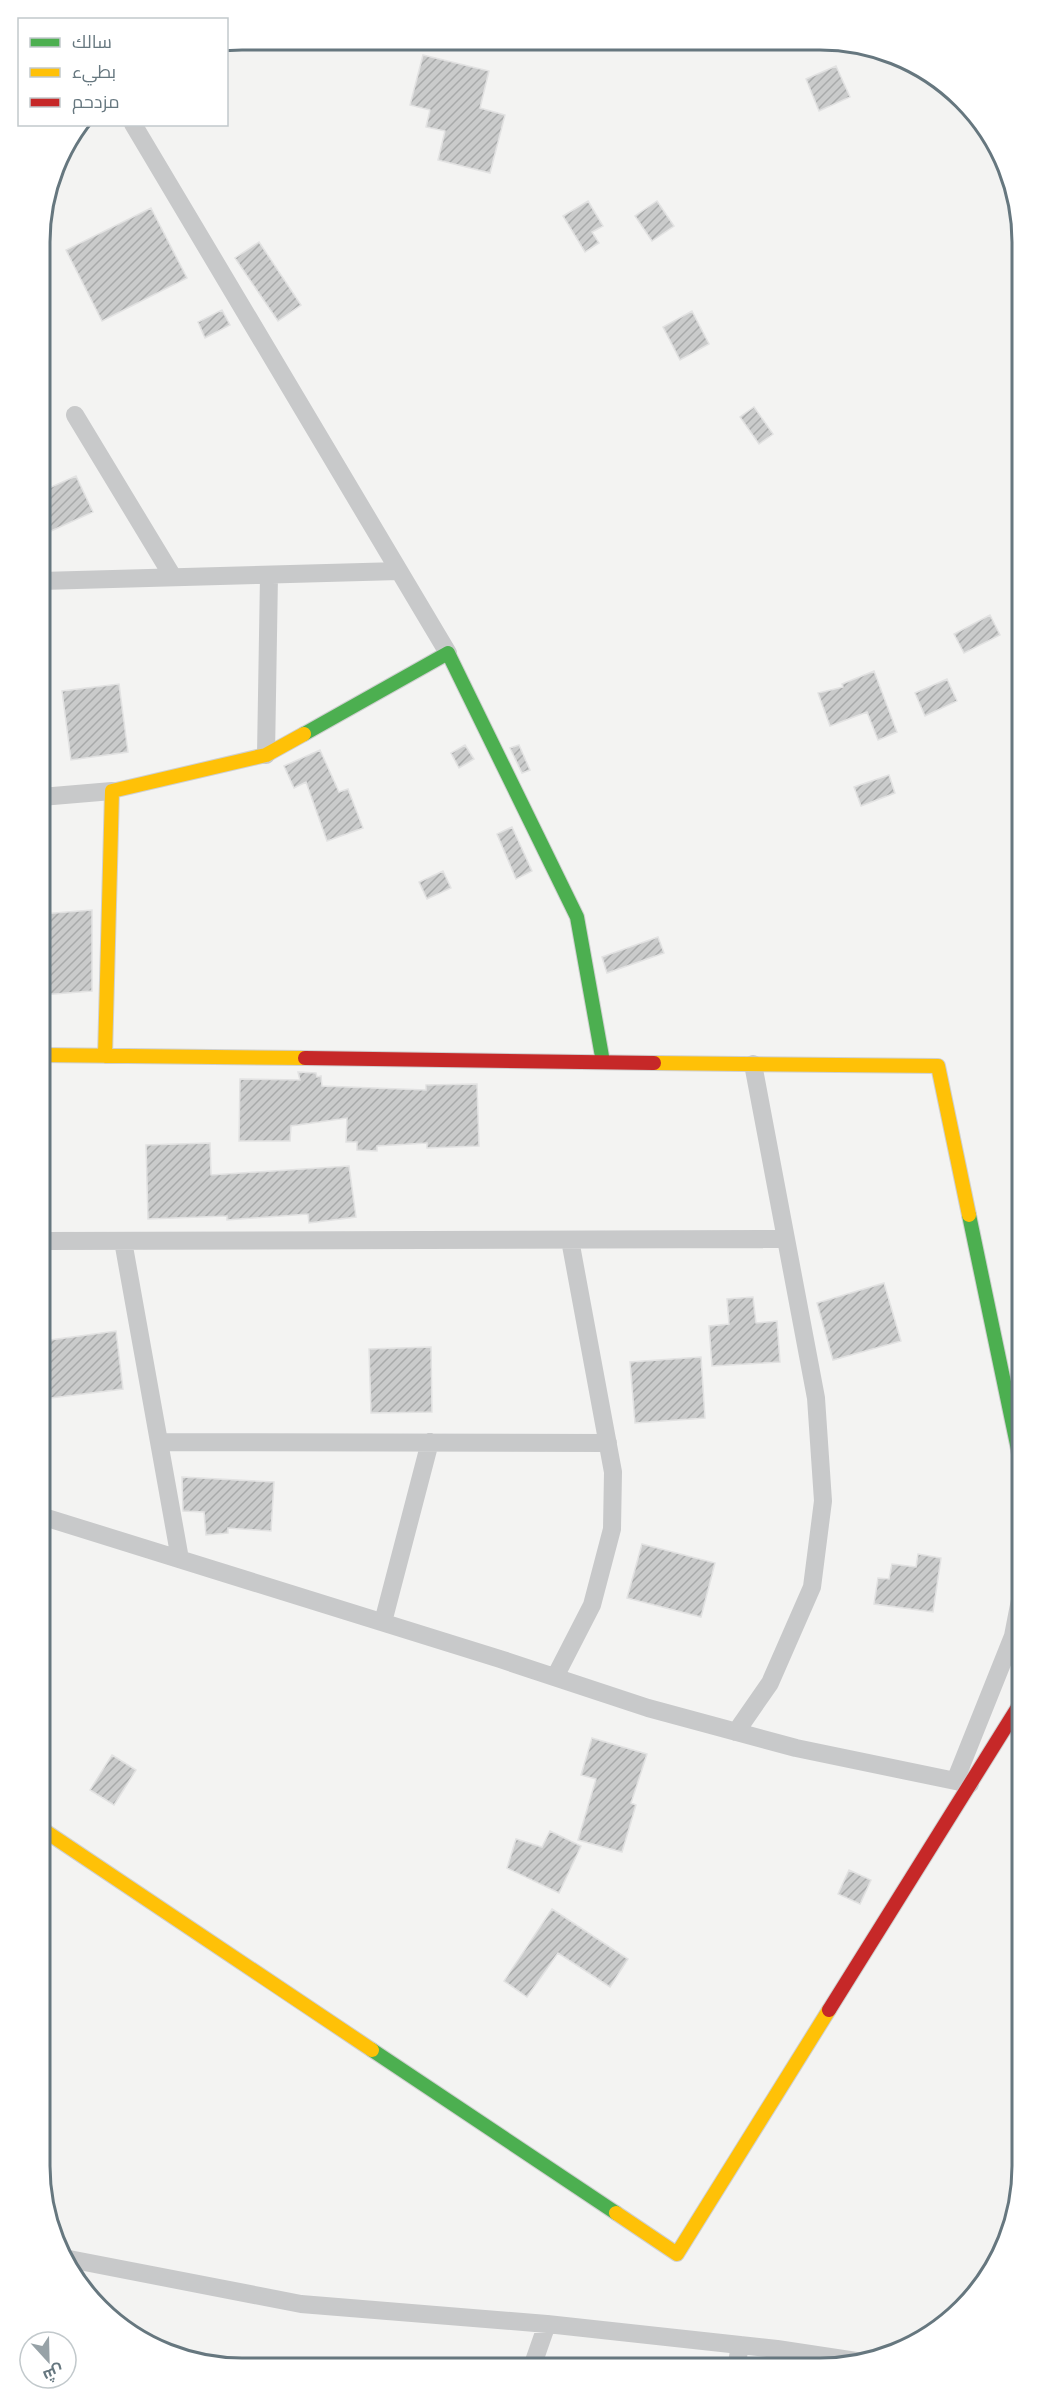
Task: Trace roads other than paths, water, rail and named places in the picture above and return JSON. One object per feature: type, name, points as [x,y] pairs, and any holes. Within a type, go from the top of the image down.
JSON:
[{"type":"street","points":[[134,126],[448,653],[577,917],[603,1062]]},
{"type":"street","points":[[75,415],[173,577]]},
{"type":"street","points":[[50,581],[399,571]]},
{"type":"street","points":[[266,754],[269,575]]},
{"type":"street","points":[[50,796],[112,791],[266,754],[448,653]]},
{"type":"street","points":[[105,1056],[112,791]]},
{"type":"street","points":[[50,1055],[938,1066],[1011,1418]]},
{"type":"street","points":[[736,1732],[770,1683],[812,1587],[823,1501],[816,1398],[753,1064]]},
{"type":"street","points":[[50,1241],[786,1239]]},
{"type":"street","points":[[555,1677],[592,1605],[612,1529],[614,1472],[570,1240]]},
{"type":"street","points":[[123,1241],[180,1559]]},
{"type":"street","points":[[160,1442],[608,1443]]},
{"type":"street","points":[[383,1622],[430,1442]]},
{"type":"street","points":[[50,1519],[383,1622],[648,1708],[796,1748],[963,1782]]},
{"type":"street","points":[[963,1782],[1011,1638]]},
{"type":"street","points":[[50,1834],[677,2253],[963,1782],[1011,1716]]},
{"type":"street","points":[[74,2260],[301,2304],[547,2324],[738,2354],[800,2358]]},
{"type":"street","points":[[535,2358],[547,2324]]}]
